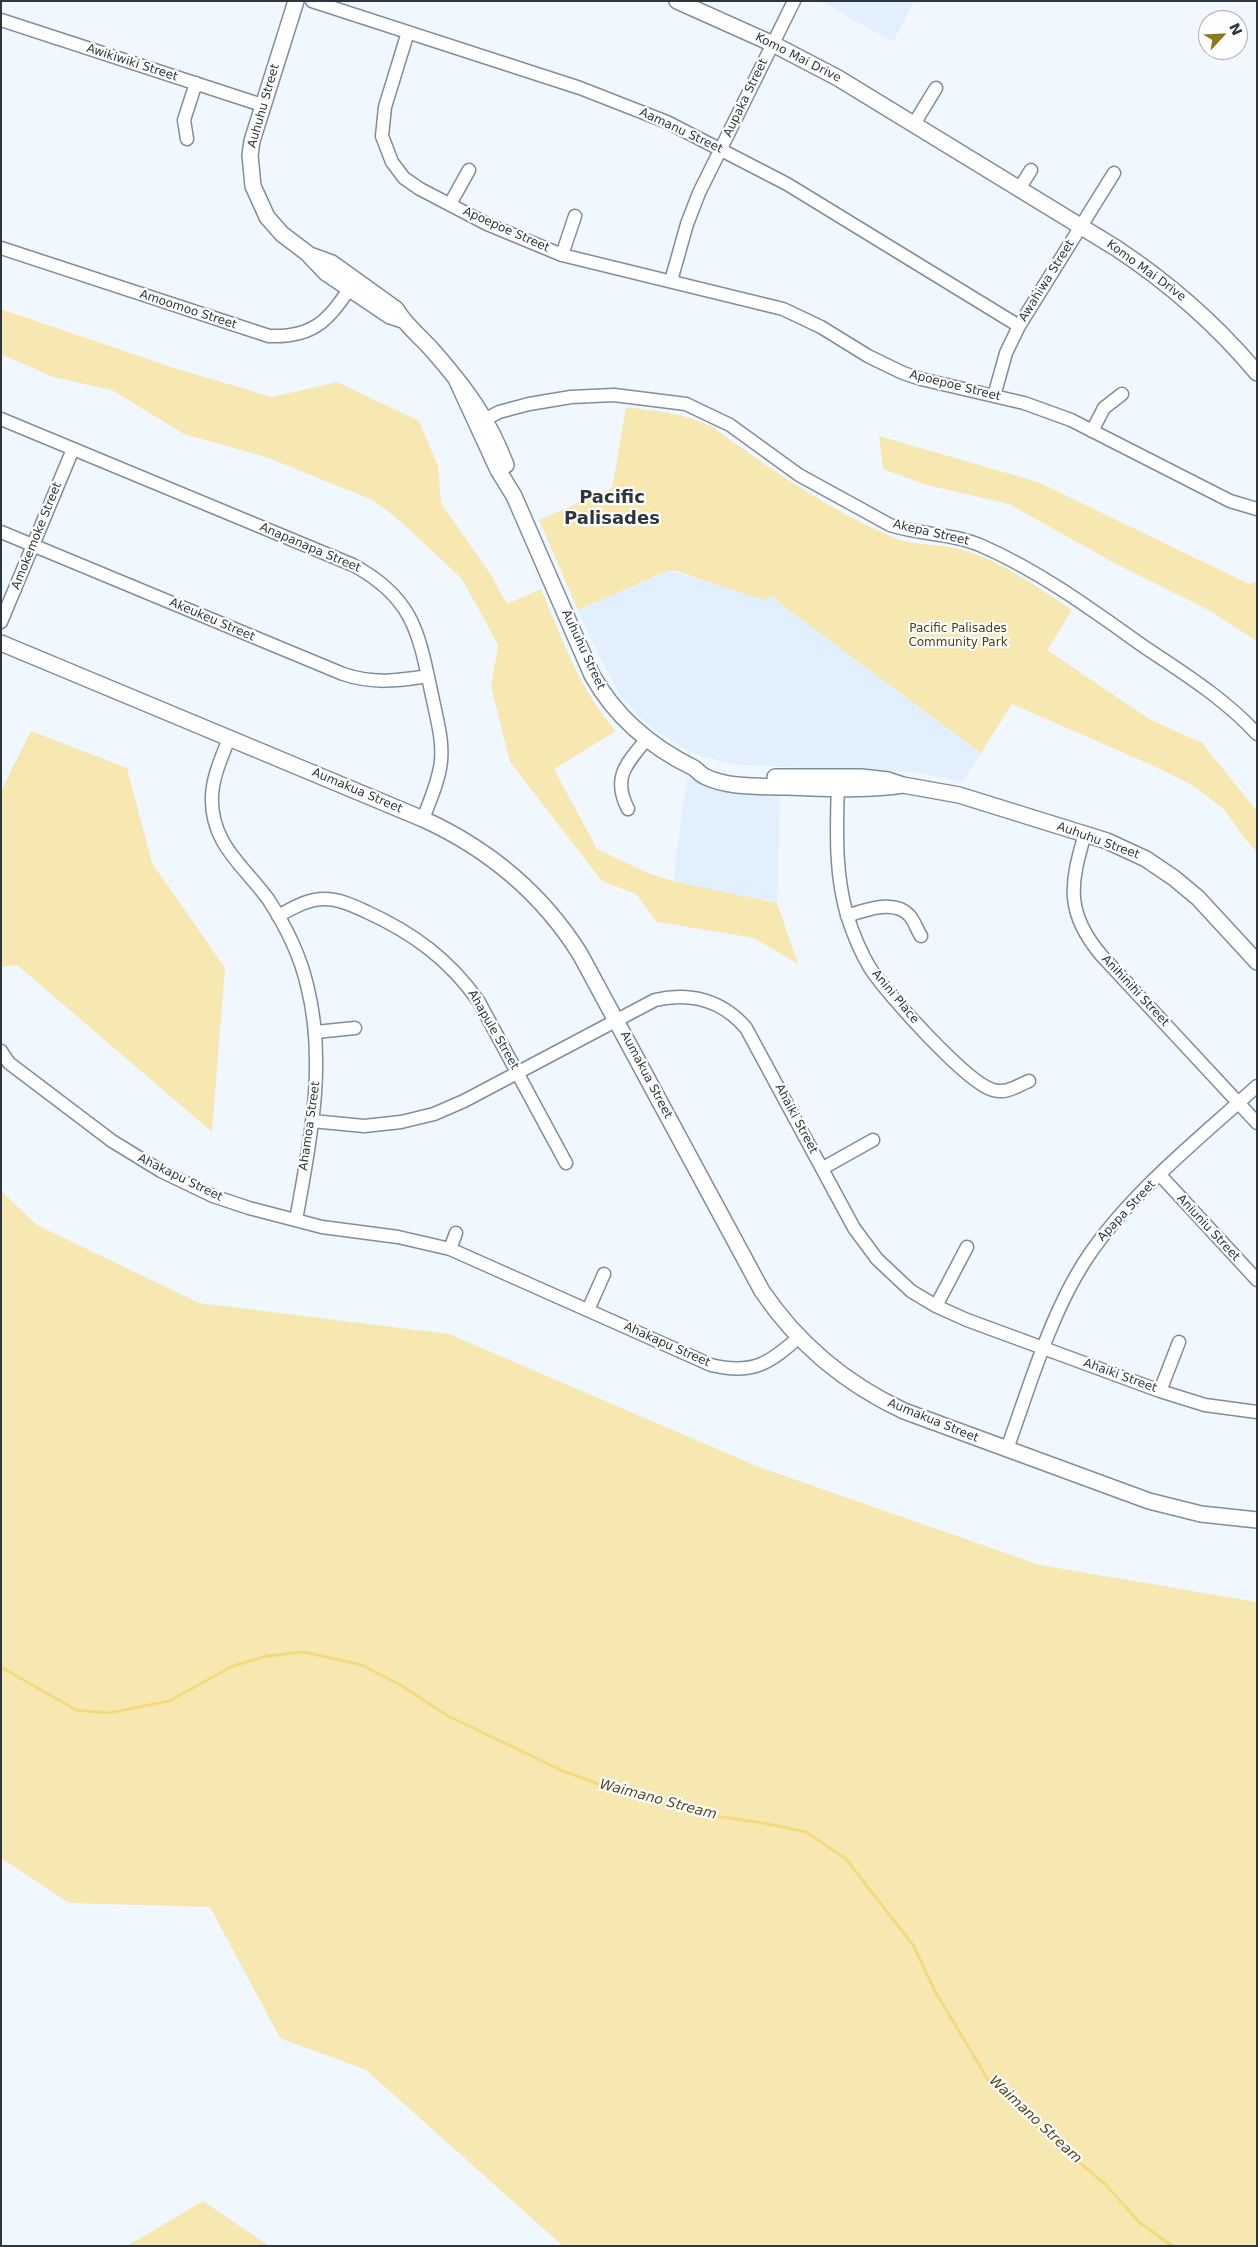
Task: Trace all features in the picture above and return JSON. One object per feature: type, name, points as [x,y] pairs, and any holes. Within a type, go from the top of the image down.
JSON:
[{"type":"street","name":"Auhuhu Street","points":[[296,1],[252,141],[250,155],[253,186],[262,207],[276,228],[307,253],[332,263],[352,284],[396,309],[402,320],[434,352],[457,381],[484,424],[506,466],[514,496],[598,686],[625,720],[646,740],[696,770],[707,769],[728,774],[838,783],[888,780],[903,785],[959,795],[1125,848],[1162,869],[1198,898],[1257,962]]},
{"type":"street","name":"Aamanu Street","points":[[312,1],[580,88],[667,122],[721,149],[836,212],[1019,326]]},
{"type":"street","name":"Komo Mai Drive","points":[[677,1],[773,44],[838,78],[1135,261],[1185,299],[1214,326],[1257,373]]},
{"type":"street","name":"Aupaka Street","points":[[671,281],[687,224],[721,149],[794,1]]},
{"type":"street","name":"Awikiwiki Street","points":[[1,20],[262,105]]},
{"type":"street","name":"Apoepoe Street","points":[[408,32],[383,116],[385,146],[392,162],[404,178],[450,204],[518,238],[562,255],[783,308],[821,327],[868,356],[903,373],[1048,410],[1230,501],[1257,509]]},
{"type":"street","points":[[187,140],[184,120],[196,83]]},
{"type":"street","points":[[914,124],[936,88]]},
{"type":"street","name":"Apoepoe Street","points":[[450,204],[469,170]]},
{"type":"street","points":[[1019,189],[1031,170]]},
{"type":"street","name":"Awahiwa Street","points":[[994,396],[1006,353],[1019,326],[1114,173]]},
{"type":"street","name":"Apoepoe Street","points":[[562,255],[574,216]]},
{"type":"street","name":"Amoomoo Street","points":[[1,248],[269,336],[292,336],[311,329],[334,311],[352,284]]},
{"type":"street","points":[[1092,431],[1104,408],[1122,394]]},
{"type":"street","name":"Akepa Street","points":[[484,424],[502,419],[520,407],[554,400],[614,395],[676,402],[704,411],[730,425],[799,475],[890,525],[904,530],[962,539],[982,546],[1046,578],[1212,694],[1245,721],[1257,734]]},
{"type":"street","name":"Anapanapa Street","points":[[1,419],[344,562],[371,575],[395,596],[412,620],[421,646],[441,739],[441,760],[436,786],[423,819]]},
{"type":"street","name":"Amokemoke Street","points":[[1,622],[73,449]]},
{"type":"street","name":"Akeukeu Street","points":[[1,532],[343,674],[369,681],[384,682],[428,676]]},
{"type":"street","name":"Aumakua Street","points":[[1,644],[423,819],[457,835],[484,852],[531,891],[554,916],[573,942],[752,1275],[778,1313],[799,1337],[836,1371],[887,1403],[1131,1495],[1201,1514],[1257,1520]]},
{"type":"street","name":"Ahamoa Street","points":[[229,738],[212,787],[212,808],[216,829],[229,854],[255,883],[278,916],[297,955],[307,982],[316,1032],[318,1076],[296,1220]]},
{"type":"street","points":[[628,809],[620,789],[620,780],[628,761],[646,740]]},
{"type":"street","name":"Anini Place","points":[[838,783],[837,867],[848,916],[860,950],[883,986],[899,1006],[970,1076],[991,1090],[1007,1091],[1029,1081]]},
{"type":"street","name":"Anihinihi Street","points":[[1085,834],[1075,868],[1073,883],[1076,910],[1085,934],[1102,956],[1257,1123]]},
{"type":"street","name":"Ahapule Street","points":[[278,916],[306,902],[324,899],[334,900],[395,925],[415,937],[440,957],[470,989],[566,1163]]},
{"type":"street","points":[[848,916],[881,907],[899,910],[909,915],[921,936]]},
{"type":"street","name":"Ahaiki Street","points":[[312,1121],[364,1126],[418,1119],[448,1108],[648,1003],[669,997],[692,997],[705,1000],[728,1011],[737,1018],[755,1042],[854,1228],[877,1259],[911,1291],[936,1306],[967,1320],[1160,1391],[1205,1405],[1257,1412]]},
{"type":"street","points":[[316,1032],[355,1028]]},
{"type":"street","name":"Ahakapu Street","points":[[1,1052],[9,1063],[112,1141],[136,1157],[213,1196],[249,1208],[322,1227],[426,1242],[450,1249],[711,1366],[741,1370],[767,1363],[799,1337]]},
{"type":"street","name":"Apapa Street","points":[[1006,1449],[1061,1305],[1086,1259],[1115,1220],[1160,1175],[1257,1086]]},
{"type":"street","points":[[822,1168],[874,1140]]},
{"type":"street","name":"Aniuniu Street","points":[[1160,1175],[1257,1280]]},
{"type":"street","points":[[450,1249],[456,1233]]},
{"type":"street","points":[[936,1306],[968,1247]]},
{"type":"street","points":[[588,1310],[604,1274]]},
{"type":"street","points":[[1160,1391],[1178,1342]]},
{"type":"shaded area","points":[[821,1],[914,1],[893,42]]},
{"type":"shaded area","points":[[667,571],[772,596],[981,753],[962,782],[915,772],[738,765],[703,757],[686,749],[657,732],[621,697],[601,660],[578,610]]},
{"type":"shaded area","points":[[687,778],[721,788],[780,794],[777,903],[673,881]]},
{"type":"green space","points":[[1,309],[171,367],[272,397],[337,382],[419,421],[438,466],[441,503],[491,575],[507,604],[541,589],[564,645],[582,681],[592,699],[616,731],[554,769],[597,849],[650,874],[673,881],[777,903],[798,964],[754,938],[657,922],[636,894],[602,881],[510,762],[491,686],[498,645],[462,579],[398,519],[373,500],[266,457],[184,434],[112,390],[53,377],[1,354]]},
{"type":"green space","name":"Pacific Palisades Community Park","points":[[626,407],[670,413],[702,422],[799,487],[868,526],[902,540],[949,547],[981,556],[1021,577],[1072,610],[1047,650],[1151,720],[1202,743],[1257,811],[1257,853],[1224,809],[1190,784],[1012,704],[981,753],[772,596],[763,600],[677,571],[667,571],[578,610],[539,520],[612,488]]},
{"type":"green space","points":[[879,436],[1038,482],[1249,584],[1257,581],[1257,641],[1205,608],[1116,564],[1009,504],[923,484],[883,469]]},
{"type":"green space","points":[[31,731],[127,768],[152,863],[225,968],[212,1132],[17,965],[1,967],[1,791]]},
{"type":"green space","points":[[1,1191],[37,1225],[199,1303],[449,1334],[759,1467],[1040,1565],[1257,1602],[1257,2246],[563,2246],[366,2070],[280,2038],[210,1907],[69,1903],[1,1858]]},
{"type":"green space","points":[[203,2201],[269,2246],[127,2246]]},
{"type":"waterway","name":"Waimano Stream","points":[[1,1667],[76,1710],[109,1713],[169,1701],[233,1666],[267,1656],[304,1652],[362,1665],[402,1686],[448,1716],[563,1771],[615,1790],[702,1814],[763,1823],[806,1832],[846,1859],[913,1945],[936,1993],[990,2083],[1028,2119],[1105,2184],[1139,2222],[1172,2246]]},
{"type":"district","name":"Pacific Palisades","points":[[612,508]]}]
